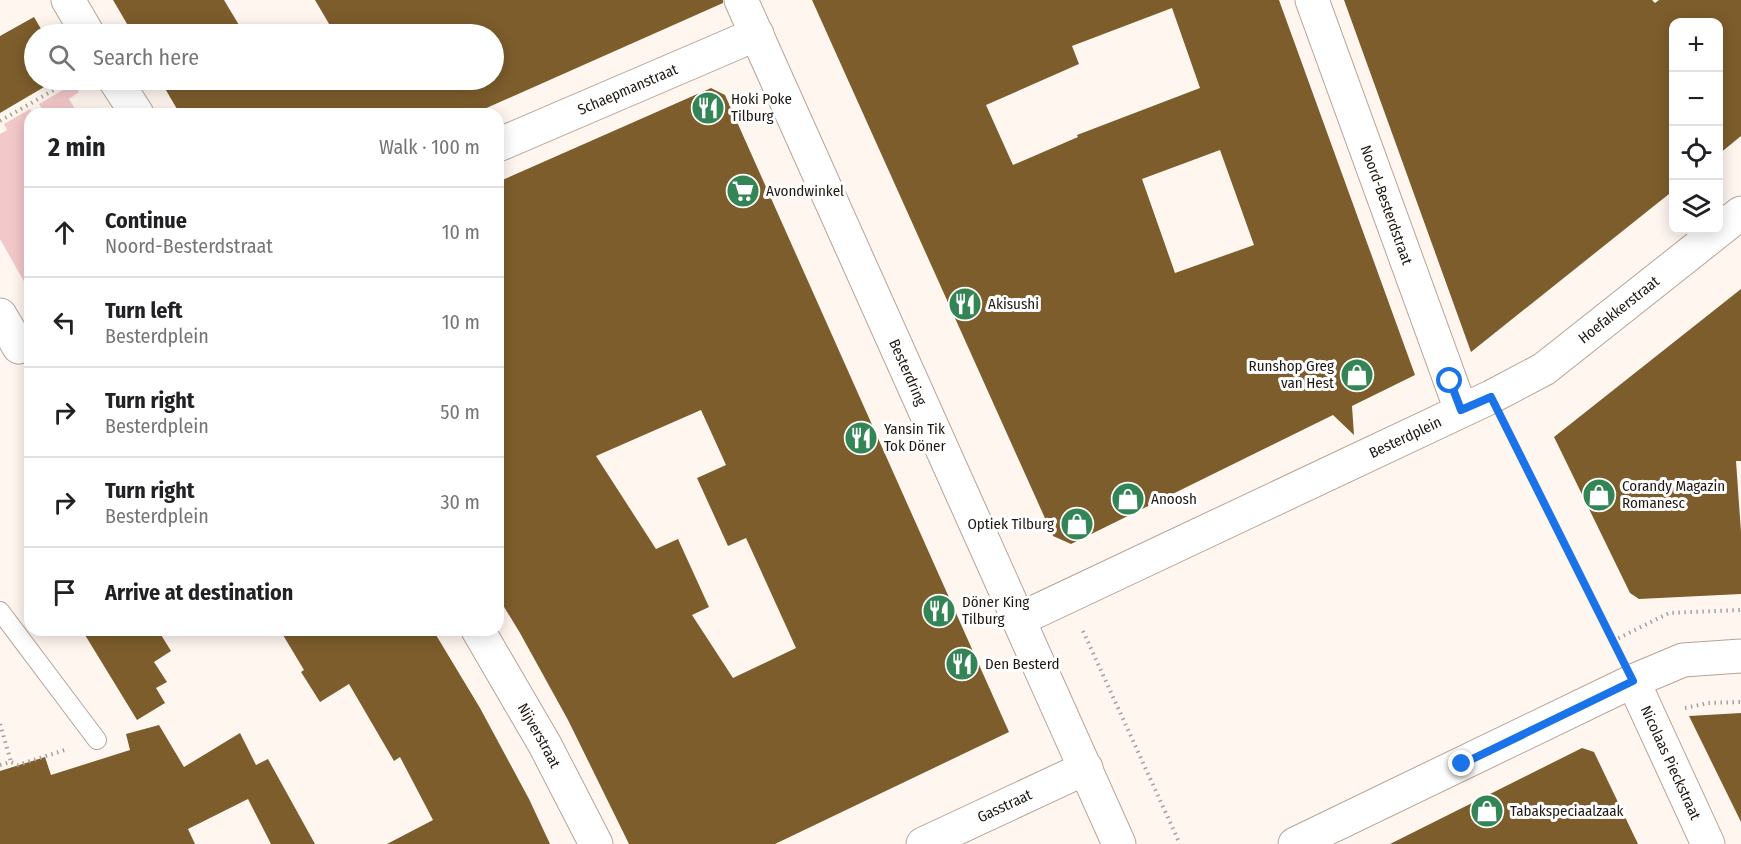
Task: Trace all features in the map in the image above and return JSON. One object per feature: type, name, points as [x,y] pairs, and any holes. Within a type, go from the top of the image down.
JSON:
[{"type":"street","points":[[68,0],[82,24]]},
{"type":"street","name":"Besterdring","points":[[741,0],[1119,844]]},
{"type":"street","name":"Noord-Besterdstraat","points":[[1312,0],[1461,410]]},
{"type":"street","name":"Schaepmanstraat","points":[[504,142],[757,34]]},
{"type":"street","points":[[121,90],[133,108]]},
{"type":"street","name":"Hoefakkerstraat","points":[[1491,397],[1544,369],[1741,213]]},
{"type":"street","points":[[0,315],[16,349]]},
{"type":"street","name":"Besterdplein","points":[[1020,619],[1491,397]]},
{"type":"street","name":"Nijverstraat","points":[[481,636],[545,745],[596,844]]},
{"type":"street","points":[[1295,844],[1633,681],[1683,660],[1741,656]]},
{"type":"street","name":"Nicolaas Pieckstraat","points":[[1633,681],[1708,844]]},
{"type":"street","name":"Gasstraat","points":[[923,844],[1086,768]]},
{"type":"lane","points":[[0,611],[97,740]]},
{"type":"path","points":[[0,121],[54,90]]},
{"type":"path","points":[[1491,397],[1633,681]]},
{"type":"path","points":[[1613,641],[1669,613],[1741,610]]},
{"type":"path","points":[[1650,715],[1708,703],[1741,702]]},
{"type":"path","points":[[0,724],[11,762]]},
{"type":"path","points":[[0,765],[11,762],[18,765],[97,740]]},
{"type":"shaded area","points":[[63,90],[78,90],[79,92],[69,99],[74,108],[41,108],[39,104]]},
{"type":"shaded area","points":[[24,112],[24,281],[0,239],[0,134],[7,130],[4,124]]},
{"type":"building","points":[[113,0],[224,0],[238,24],[127,24]]},
{"type":"building","points":[[315,0],[723,0],[723,3],[487,108],[176,108],[166,90],[504,90],[504,24],[329,24]]},
{"type":"building","points":[[812,0],[1279,0],[1415,375],[1352,406],[1354,435],[1333,415],[1071,544],[1053,536]],"holes":[[[1172,8],[1200,88],[1077,135],[1078,137],[1013,165],[986,105],[1079,64],[1072,46]],[[1220,150],[1254,245],[1175,273],[1142,179]]]},
{"type":"building","points":[[1344,0],[1652,0],[1655,3],[1659,0],[1741,0],[1741,136],[1723,151],[1723,18],[1669,18],[1669,194],[1471,352]]},
{"type":"building","points":[[34,17],[38,24],[24,24],[24,90],[39,90],[0,113],[0,36]]},
{"type":"building","points":[[711,88],[725,95],[1009,732],[775,844],[629,844],[568,720],[504,607],[504,179]],"holes":[[[701,410],[726,465],[697,478],[728,546],[746,538],[796,648],[733,678],[692,615],[709,607],[678,539],[656,549],[596,456]]]},
{"type":"building","points":[[1741,289],[1741,461],[1736,461],[1741,532],[1741,594],[1639,599],[1630,593],[1554,437]]},
{"type":"building","points":[[86,636],[162,636],[171,651],[154,662],[167,682],[156,688],[165,703],[137,720]]},
{"type":"building","points":[[284,636],[437,636],[480,708],[529,799],[550,844],[387,844],[433,820],[400,757],[394,761],[349,684],[320,702],[301,672],[304,670]]},
{"type":"building","points":[[1741,713],[1741,822],[1689,716]]},
{"type":"building","points":[[159,725],[184,767],[240,733],[256,765],[268,759],[315,844],[271,844],[248,799],[188,829],[195,844],[0,844],[0,771],[45,757],[51,775],[130,750],[126,734]]},
{"type":"building","points":[[1582,748],[1594,752],[1638,844],[1390,844]]},
{"type":"place","name":"Hoki Poke Tilburg","points":[[708,108]]},
{"type":"place","name":"Avondwinkel","points":[[743,191]]},
{"type":"place","name":"Akisushi","points":[[965,304]]},
{"type":"place","name":"Runshop Greg van Hest","points":[[1357,375]]},
{"type":"place","name":"Yansin Tik Tok Döner","points":[[861,438]]},
{"type":"place","name":"Corandy Magazin Romanesc","points":[[1599,495]]},
{"type":"place","name":"Anoosh","points":[[1128,499]]},
{"type":"place","name":"Optiek Tilburg","points":[[1077,524]]},
{"type":"place","name":"Döner King Tilburg","points":[[939,611]]},
{"type":"place","name":"Den Besterd","points":[[962,664]]},
{"type":"place","name":"Tabakspeciaalzaak","points":[[1487,811]]},
{"type":"route","points":[[1450,381],[1461,410],[1491,397],[1633,681],[1462,764]]}]
